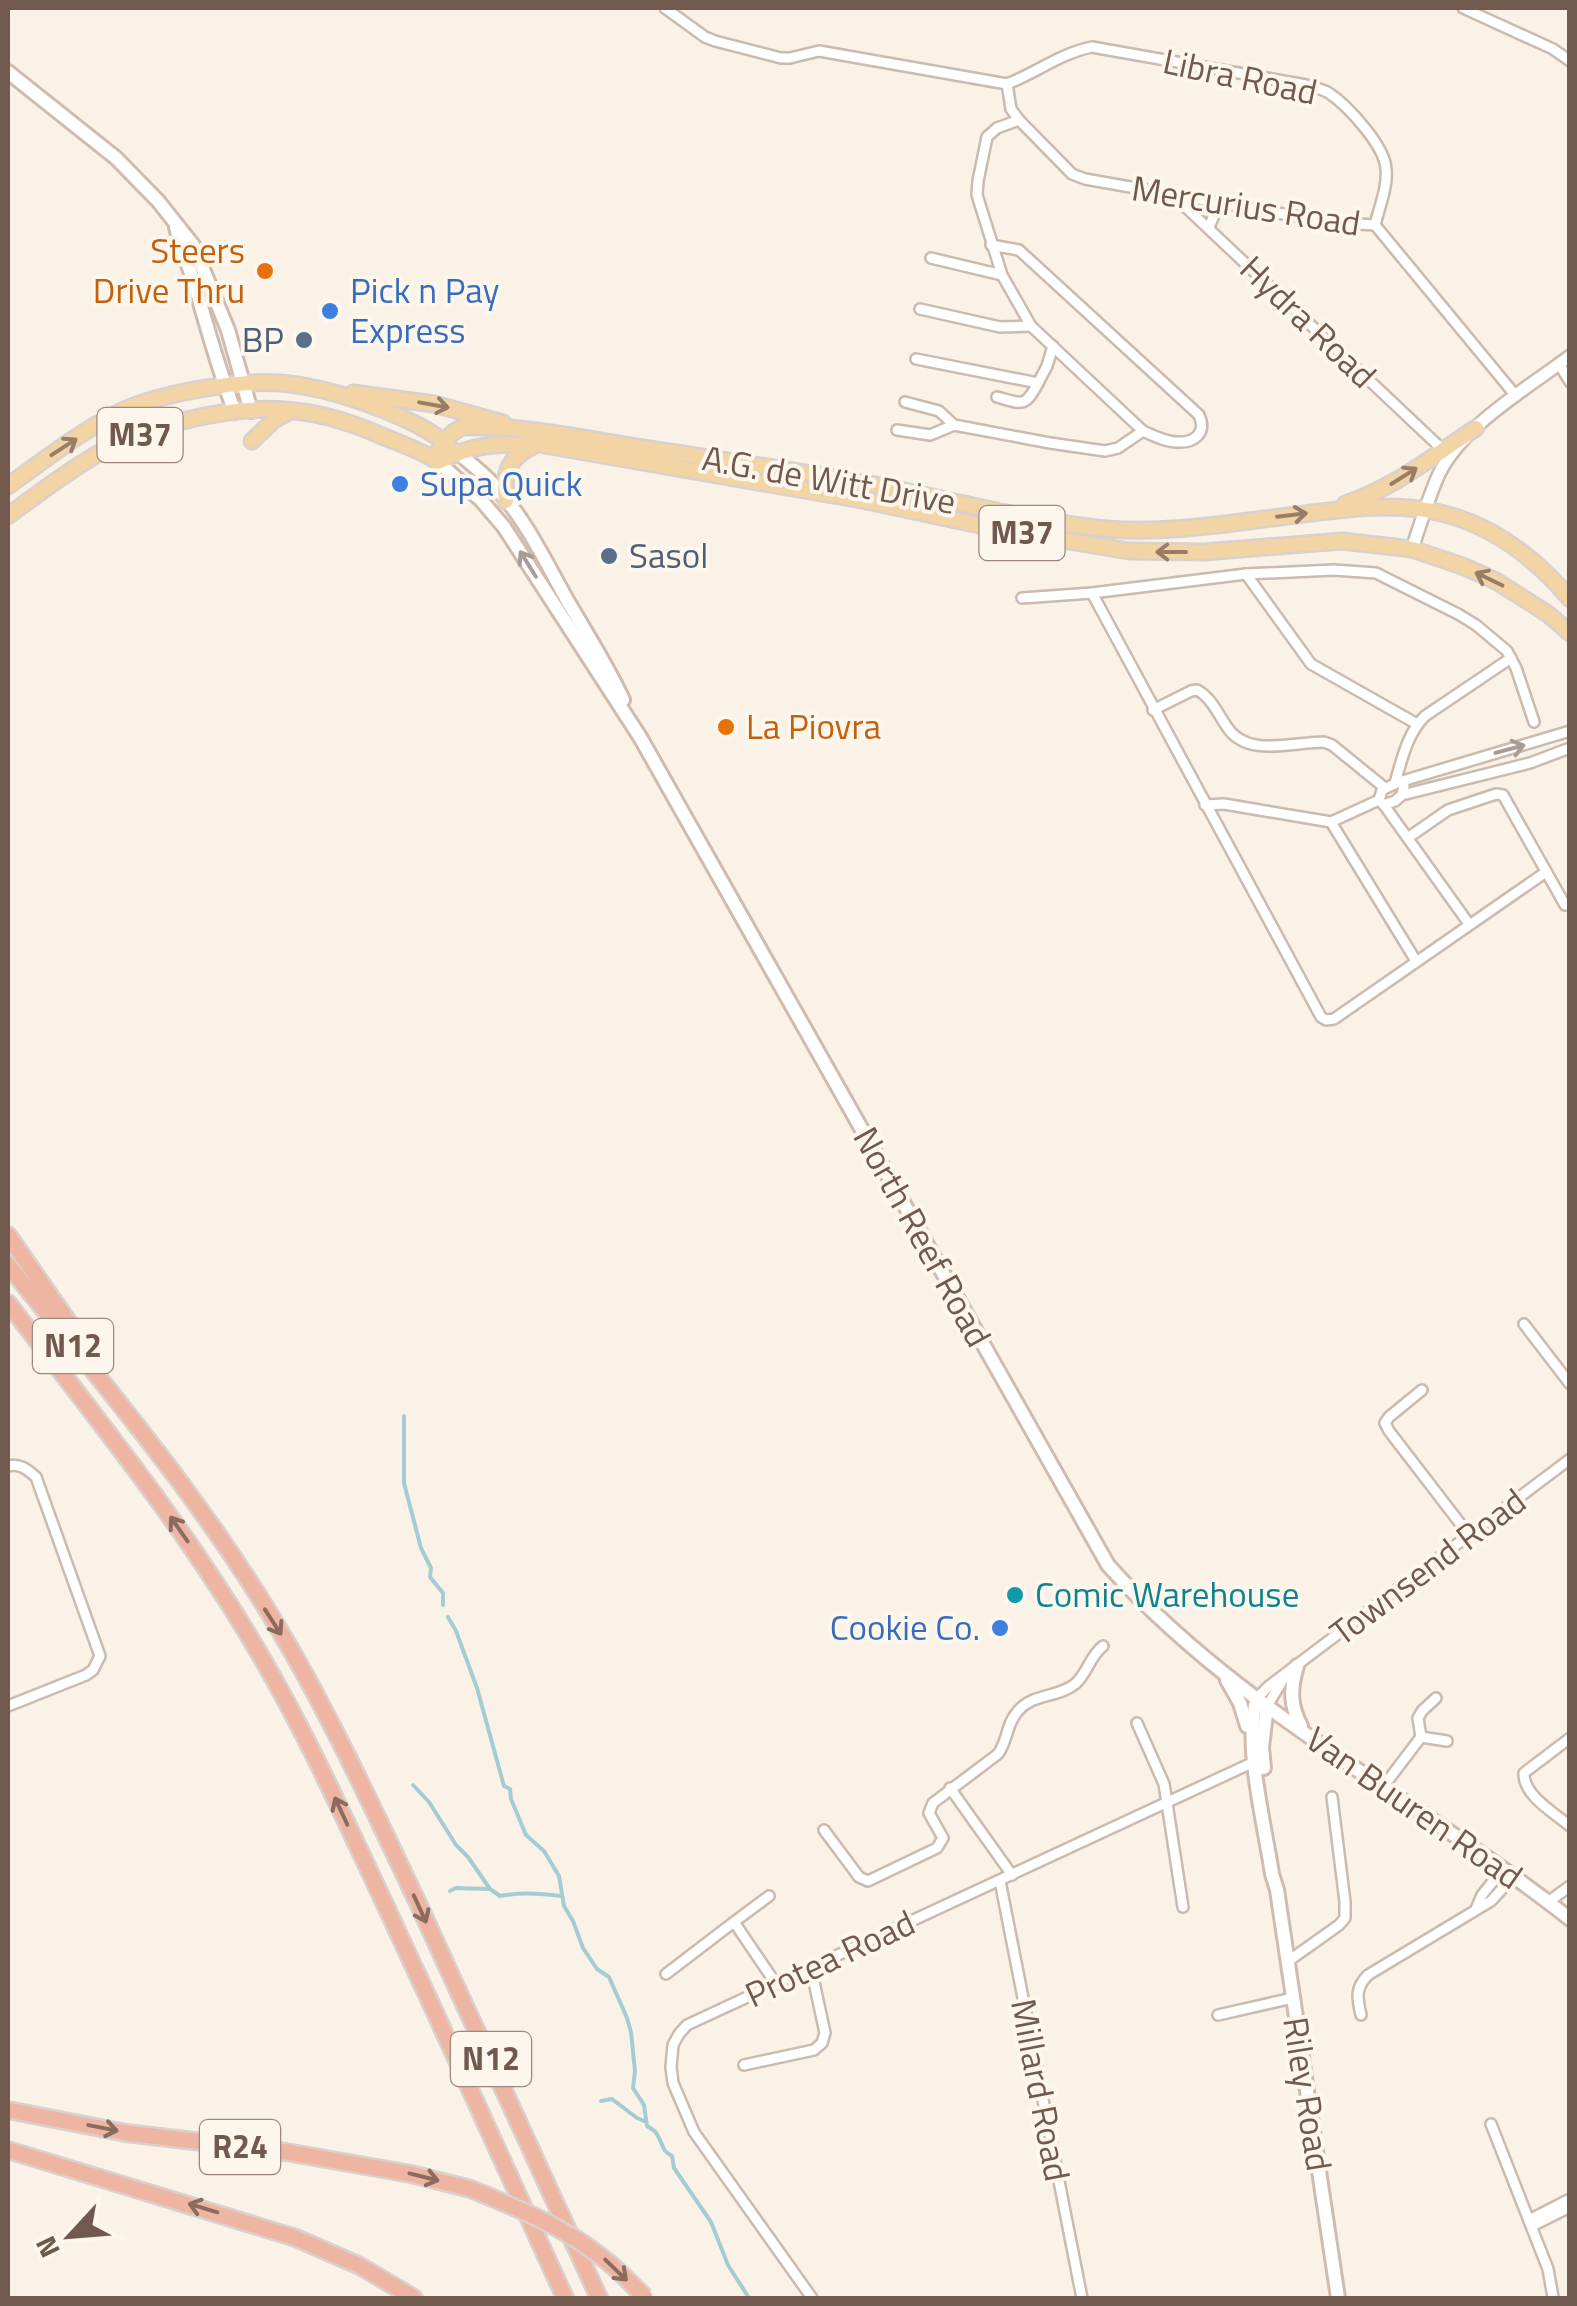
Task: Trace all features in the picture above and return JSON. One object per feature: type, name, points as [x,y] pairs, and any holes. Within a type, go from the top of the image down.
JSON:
[{"type":"highway","points":[[8,1235],[139,1426]]},
{"type":"highway","name":"N12","points":[[8,1265],[139,1426],[289,1646],[334,1728],[496,2070],[598,2298]]},
{"type":"highway","name":"N12","points":[[8,1303],[157,1497],[214,1579],[308,1740],[565,2298]]},
{"type":"highway","points":[[8,1316],[88,1407]]},
{"type":"highway","name":"R24","points":[[8,2110],[126,2132],[322,2158],[471,2188],[565,2233],[604,2258],[645,2298]]},
{"type":"highway","name":"R24","points":[[8,2150],[296,2238],[360,2266],[414,2298]]},
{"type":"main road","points":[[8,72],[116,158],[158,200],[193,245],[228,330],[252,411]]},
{"type":"main road","points":[[176,225],[235,412]]},
{"type":"main road","name":"M37","points":[[8,486],[123,411],[168,396],[244,384],[302,386],[354,400],[403,418],[458,452]]},
{"type":"main road","points":[[302,386],[434,404],[525,429]]},
{"type":"main road","points":[[252,441],[271,422],[292,410]]},
{"type":"main road","name":"M37","points":[[8,516],[99,453],[130,438],[219,413],[292,410],[327,417],[359,426],[436,460]]},
{"type":"main road","name":"A.G. de Witt Drive","points":[[444,441],[463,427],[525,429],[998,529],[1129,551],[1170,553],[1342,541],[1412,549],[1496,582],[1528,600],[1570,633]]},
{"type":"main road","points":[[1326,510],[1388,486],[1476,428]]},
{"type":"main road","points":[[436,460],[444,441]]},
{"type":"main road","name":"A.G. de Witt Drive","points":[[436,460],[492,444],[539,444],[864,483],[1041,519],[1144,530],[1326,510],[1427,510],[1467,520],[1514,546],[1536,562],[1570,599]]},
{"type":"main road","points":[[506,501],[504,482],[510,465],[522,452],[539,444]]},
{"type":"main road","name":"North Reef Road","points":[[458,452],[488,479],[537,544],[598,650],[638,734]]},
{"type":"main road","name":"North Reef Road","points":[[436,460],[481,500],[504,527],[638,734],[1108,1565],[1157,1617],[1262,1702]]},
{"type":"main road","points":[[998,529],[1000,512]]},
{"type":"main road","points":[[1040,536],[1041,519]]},
{"type":"main road","points":[[1291,1671],[1292,1702],[1302,1730]]},
{"type":"main road","points":[[1224,1673],[1240,1703],[1252,1742]]},
{"type":"main road","name":"Van Buuren Road","points":[[1262,1702],[1570,1919]]},
{"type":"main road","name":"Riley Road","points":[[1258,1760],[1252,1742],[1252,1716],[1262,1702]]},
{"type":"main road","name":"Riley Road","points":[[1262,1702],[1258,1760],[1272,1874],[1338,2298]]},
{"type":"street","points":[[665,8],[716,42],[781,58],[819,51],[1006,84]]},
{"type":"street","points":[[1464,8],[1544,44],[1570,61]]},
{"type":"street","name":"Libra Road","points":[[1006,84],[1068,54],[1092,47],[1306,84],[1328,92],[1382,151],[1386,178],[1376,225]]},
{"type":"street","name":"Mercurius Road","points":[[1006,84],[1010,109],[1072,174],[1085,179],[1330,222],[1376,225],[1516,396]]},
{"type":"street","points":[[991,244],[1019,250],[1199,416],[1202,430],[1195,438],[1175,442],[1144,431],[1031,326],[1002,275],[991,244],[977,195],[984,147],[991,131],[1020,120]]},
{"type":"street","name":"Hydra Road","points":[[1173,195],[1443,450]]},
{"type":"street","points":[[1208,227],[1214,213],[1224,204]]},
{"type":"street","points":[[931,258],[1002,275]]},
{"type":"street","points":[[920,309],[1000,327],[1031,326]]},
{"type":"street","points":[[997,396],[1019,403],[1031,397],[1053,346]]},
{"type":"street","points":[[916,358],[1038,383]]},
{"type":"street","points":[[1412,549],[1438,475],[1476,428],[1564,360],[1570,382]]},
{"type":"street","points":[[905,402],[944,413],[954,426]]},
{"type":"street","points":[[897,430],[930,435],[954,426],[1105,450],[1118,448],[1144,431]]},
{"type":"street","points":[[1022,598],[1246,574],[1334,570],[1376,573],[1458,614],[1497,642],[1511,658],[1534,722]]},
{"type":"street","points":[[1246,574],[1311,664],[1417,724]]},
{"type":"street","points":[[1092,593],[1321,1017],[1334,1019],[1546,872]]},
{"type":"street","points":[[1393,784],[1417,724],[1511,658]]},
{"type":"street","points":[[1153,710],[1197,690],[1208,698],[1238,740],[1266,746],[1324,742],[1393,784],[1404,786],[1402,795]]},
{"type":"street","points":[[1469,924],[1381,802],[1379,793],[1393,784],[1570,730]]},
{"type":"street","points":[[1205,805],[1224,804],[1331,822],[1381,802],[1396,801],[1402,795],[1530,763],[1570,748]]},
{"type":"street","points":[[1450,766],[1455,783]]},
{"type":"street","points":[[1408,837],[1457,805],[1502,795],[1565,905]]},
{"type":"street","points":[[1331,822],[1416,962]]},
{"type":"street","points":[[1524,1324],[1570,1384]]},
{"type":"street","points":[[1422,1390],[1389,1416],[1388,1431],[1469,1535]]},
{"type":"street","name":"Townsend Road","points":[[1262,1702],[1291,1671],[1570,1459]]},
{"type":"street","points":[[8,1466],[17,1465],[36,1477],[99,1652],[96,1665],[86,1675],[8,1706]]},
{"type":"street","points":[[824,1830],[863,1880],[873,1880],[942,1844],[930,1807],[998,1754],[1005,1746],[1017,1712],[1029,1702],[1072,1687],[1094,1652],[1103,1646]]},
{"type":"street","points":[[1383,1787],[1421,1736],[1418,1718],[1436,1698]]},
{"type":"street","points":[[1137,1723],[1164,1784],[1183,1907]]},
{"type":"street","points":[[1421,1736],[1446,1741]]},
{"type":"street","points":[[1570,1738],[1524,1773],[1523,1778],[1526,1788],[1570,1826]]},
{"type":"street","name":"Protea Road","points":[[812,2298],[694,2132],[673,2083],[673,2045],[679,2034],[687,2026],[1258,1760]]},
{"type":"street","points":[[950,1788],[1012,1875]]},
{"type":"street","points":[[1288,1962],[1344,1918],[1332,1797]]},
{"type":"street","points":[[1361,2015],[1358,1986],[1368,1975],[1475,1912],[1482,1895],[1508,1873]]},
{"type":"street","name":"Millard Road","points":[[1000,1880],[1082,2298]]},
{"type":"street","points":[[1548,1902],[1570,1886]]},
{"type":"street","points":[[666,1974],[769,1896]]},
{"type":"street","points":[[734,1922],[776,1984]]},
{"type":"street","points":[[744,2065],[814,2050],[822,2042],[825,2033],[811,1968]]},
{"type":"street","points":[[1218,2015],[1293,1998]]},
{"type":"street","points":[[1492,2124],[1551,2278],[1554,2298],[1541,2298]]},
{"type":"street","points":[[1531,2223],[1570,2199]]},
{"type":"street","points":[[1531,2223],[1570,2207]]},
{"type":"waterway","points":[[404,1416],[404,1483],[421,1548],[431,1568],[430,1577],[443,1593],[443,1605]]},
{"type":"waterway","points":[[448,1617],[477,1688],[504,1786],[510,1789],[526,1835],[544,1851],[559,1876],[564,1906],[583,1948],[597,1969],[609,1977],[627,2018],[635,2071],[633,2088],[644,2105],[647,2126],[672,2156],[674,2168],[711,2222],[728,2265],[749,2298]]},
{"type":"waterway","points":[[413,1785],[490,1889],[500,1896],[561,1896]]},
{"type":"waterway","points":[[450,1891],[489,1889]]},
{"type":"waterway","points":[[601,2101],[612,2099],[644,2121]]},
{"type":"place","name":"Steers Drive Thru","points":[[265,271]]},
{"type":"place","name":"Pick n Pay Express","points":[[330,311]]},
{"type":"place","name":"BP","points":[[304,340]]},
{"type":"place","name":"Supa Quick","points":[[400,484]]},
{"type":"place","name":"Sasol","points":[[609,556]]},
{"type":"place","name":"La Piovra","points":[[726,727]]},
{"type":"place","name":"Comic Warehouse","points":[[1015,1595]]},
{"type":"place","name":"Cookie Co.","points":[[1000,1628]]}]
